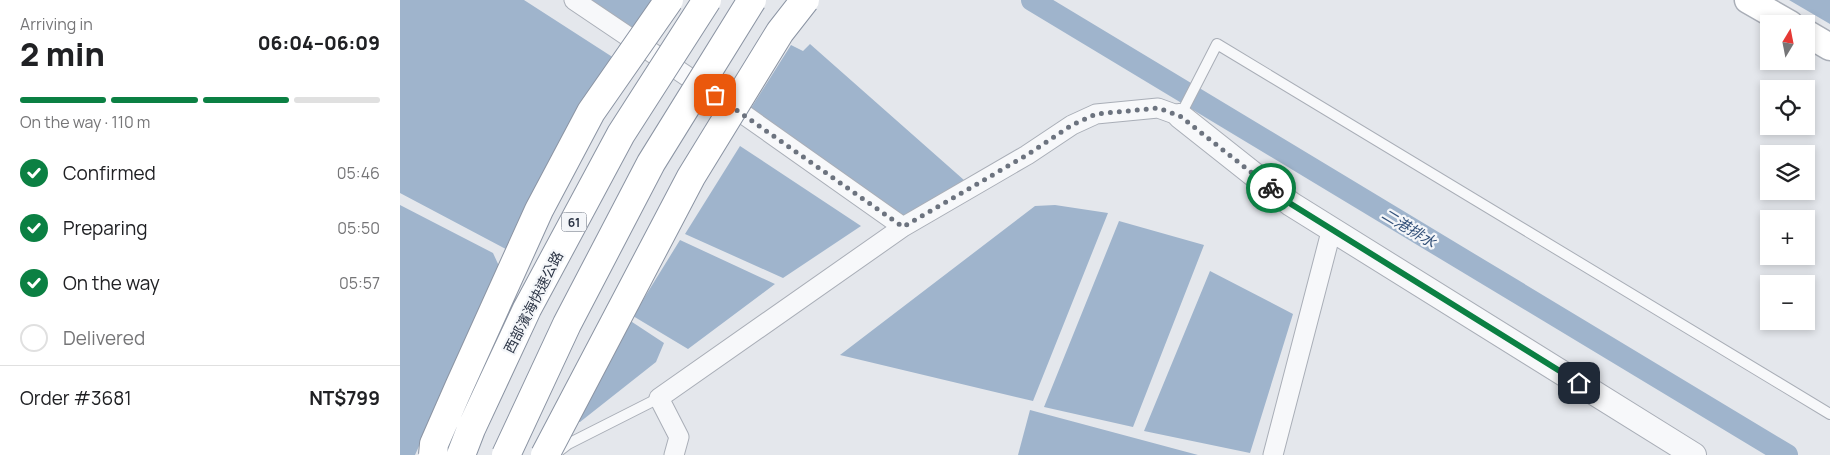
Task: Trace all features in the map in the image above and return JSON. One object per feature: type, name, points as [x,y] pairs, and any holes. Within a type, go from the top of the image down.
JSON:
[{"type":"highway","points":[[433,455],[434,444],[539,210],[591,112],[669,0]]},
{"type":"highway","name":"西部濱海快速公路","points":[[461,455],[471,429],[527,309],[621,134],[707,0]]},
{"type":"highway","points":[[506,455],[567,324],[651,163],[752,0]]},
{"type":"highway","points":[[545,455],[691,177],[780,32],[805,0]]},
{"type":"main road","points":[[1748,0],[1774,15]]},
{"type":"main road","points":[[1815,38],[1830,47]]},
{"type":"street","points":[[574,0],[746,116],[903,227]]},
{"type":"street","points":[[674,455],[679,437],[659,398],[903,227],[1027,155],[1072,125],[1096,114],[1158,108],[1180,116],[1291,204],[1694,455]]},
{"type":"street","points":[[1273,455],[1332,228]]},
{"type":"lane","points":[[1180,116],[1218,44],[1830,414]]},
{"type":"lane","points":[[553,455],[568,444],[659,398]]},
{"type":"water","points":[[400,0],[524,0],[614,58],[523,258],[400,193]]},
{"type":"water","points":[[574,0],[663,0],[637,43]]},
{"type":"water","points":[[1789,0],[1830,0],[1830,24]]},
{"type":"water","points":[[810,44],[973,188],[903,227],[746,116],[791,45],[803,51]]},
{"type":"water","points":[[740,146],[861,226],[783,278],[685,234]]},
{"type":"water","points":[[400,205],[493,253],[499,266],[415,455],[400,455]]},
{"type":"water","points":[[1055,205],[1108,213],[1033,401],[840,355],[1035,206]]},
{"type":"water","points":[[1119,221],[1204,245],[1133,427],[1044,407]]},
{"type":"water","points":[[680,240],[775,284],[688,349],[633,316]]},
{"type":"water","points":[[1210,271],[1293,314],[1250,453],[1144,431]]},
{"type":"water","points":[[626,318],[664,343],[656,362],[580,422],[563,421]]},
{"type":"water","points":[[1030,410],[1198,455],[1018,455]]},
{"type":"waterway","name":"二港排水","points":[[1032,0],[1787,455]]},
{"type":"way so far","points":[[715,95],[903,227],[973,188],[1072,125],[1096,114],[1158,108],[1180,116],[1271,188]]},
{"type":"route","points":[[1271,188],[1291,204],[1579,383]]}]
